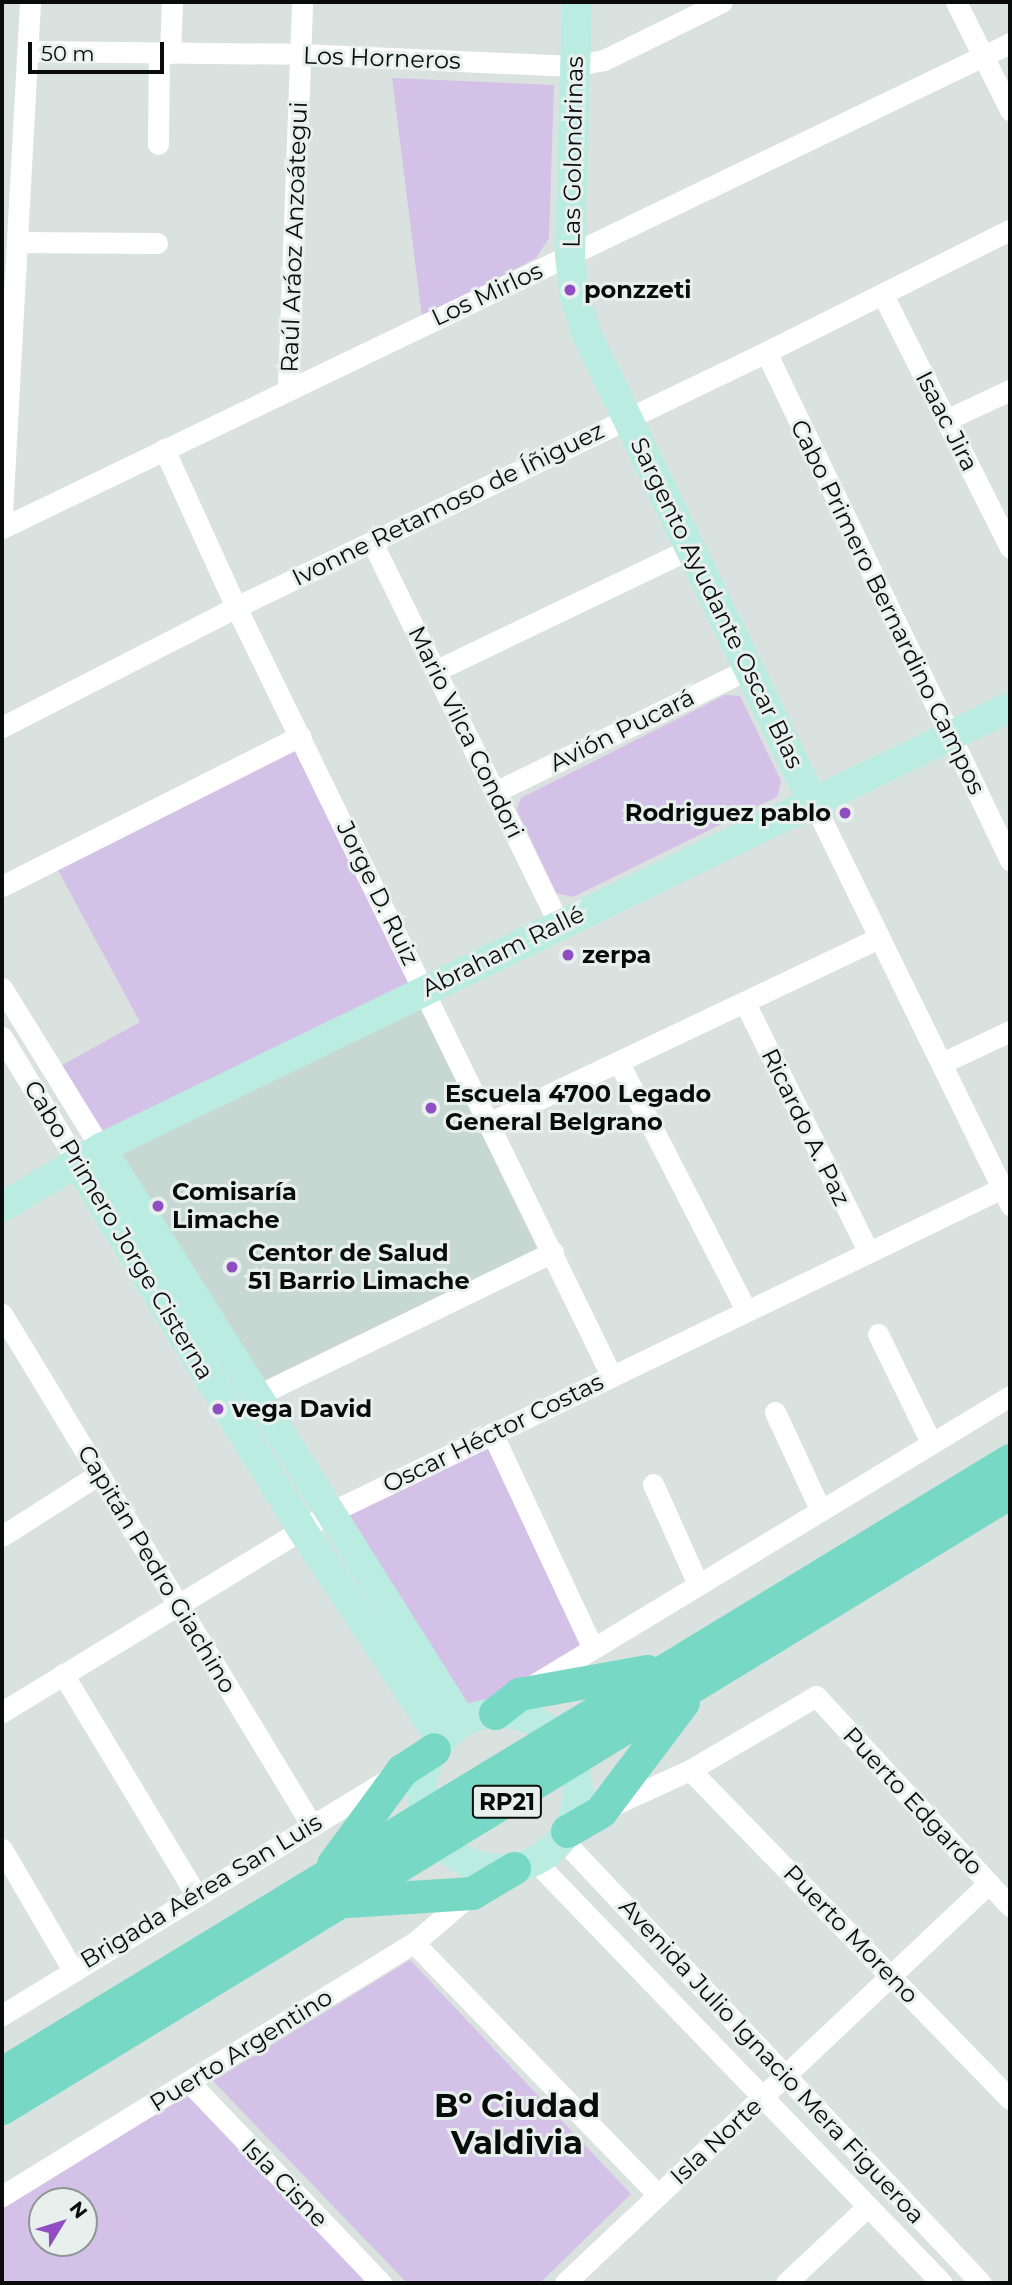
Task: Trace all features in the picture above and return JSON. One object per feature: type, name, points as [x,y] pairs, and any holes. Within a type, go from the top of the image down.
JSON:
[{"type":"main road","name":"RP21","points":[[2,2073],[333,1889],[434,1828],[702,1663],[1010,1460]]},
{"type":"main road","name":"RP21","points":[[702,1663],[1010,1492]]},
{"type":"main road","points":[[507,1703],[645,1671],[702,1663]]},
{"type":"main road","points":[[565,1835],[601,1811],[702,1663]]},
{"type":"main road","points":[[446,1737],[402,1770],[333,1889],[472,1892],[525,1864]]},
{"type":"main road","name":"RP21","points":[[2,2108],[333,1889]]},
{"type":"street","points":[[2,513],[30,2]]},
{"type":"street","points":[[159,144],[165,53],[172,2]]},
{"type":"street","name":"Raúl Aráoz Anzoátegui","points":[[288,388],[302,2]]},
{"type":"street","name":"Las Golondrinas","points":[[577,2],[573,66],[570,255],[574,294],[587,335],[627,416]]},
{"type":"street","name":"Los Horneros","points":[[28,51],[300,54],[573,66],[604,60],[722,2]]},
{"type":"street","points":[[956,2],[1010,110]]},
{"type":"street","name":"Los Mirlos","points":[[2,528],[288,388],[1010,43]]},
{"type":"street","name":"Ivonne Retamoso de Íñiguez","points":[[2,727],[236,607],[627,416],[766,352],[1010,230]]},
{"type":"street","points":[[18,242],[157,243]]},
{"type":"street","name":"Isaac Jira","points":[[883,295],[1010,547]]},
{"type":"street","name":"Cabo Primero Bernardino Campos","points":[[766,352],[948,736],[1010,860]]},
{"type":"street","points":[[946,421],[1010,390]]},
{"type":"street","name":"Sargento Ayudante Oscar Blas","points":[[627,416],[689,549],[1006,1197]]},
{"type":"street","name":"Jorge D. Ruiz","points":[[164,449],[236,607],[491,1122],[611,1375]]},
{"type":"street","name":"Mario Vilca Condori","points":[[373,542],[558,922]]},
{"type":"street","points":[[437,670],[689,549]]},
{"type":"street","name":"Avión Pucará","points":[[495,792],[748,669]]},
{"type":"street","name":"Abraham Rallé","points":[[2,1206],[89,1155],[558,922],[1010,707]]},
{"type":"street","points":[[2,886],[300,736]]},
{"type":"street","points":[[491,1122],[879,938]]},
{"type":"street","name":"Cabo Primero Jorge Cisterna","points":[[2,988],[89,1155],[301,1528],[446,1737]]},
{"type":"street","name":"Ricardo A. Paz","points":[[745,1003],[868,1251]]},
{"type":"street","points":[[942,1063],[1010,1031]]},
{"type":"street","name":"Cabo Primero Jorge Cisterna","points":[[2,1037],[89,1155],[256,1396],[329,1513],[446,1737]]},
{"type":"street","points":[[619,1063],[746,1310]]},
{"type":"street","name":"Oscar Héctor Costas","points":[[2,1712],[179,1601],[329,1513],[868,1251],[1006,1197]]},
{"type":"street","points":[[256,1396],[554,1252]]},
{"type":"street","name":"Capitán Pedro Giachino","points":[[2,1314],[179,1601],[311,1824]]},
{"type":"street","points":[[878,1334],[932,1442]]},
{"type":"street","points":[[507,1703],[564,1748],[577,1797],[565,1835],[525,1864],[475,1863],[434,1828],[425,1770],[446,1737],[507,1703],[592,1646],[697,1582],[1010,1396]]},
{"type":"street","points":[[775,1412],[820,1509]]},
{"type":"street","points":[[492,1433],[592,1646]]},
{"type":"street","points":[[2,1536],[99,1474]]},
{"type":"street","points":[[653,1484],[697,1582]]},
{"type":"street","points":[[63,1674],[195,1893]]},
{"type":"street","name":"Puerto Edgardo","points":[[690,1770],[816,1696],[1010,1906]]},
{"type":"street","name":"Brigada Aérea San Luis","points":[[2,2015],[195,1893],[402,1770]]},
{"type":"street","points":[[601,1811],[690,1770]]},
{"type":"street","name":"Puerto Moreno","points":[[690,1770],[1010,2099]]},
{"type":"street","name":"Avenida Julio Ignacio Mera Figueroa","points":[[565,1835],[981,2283]]},
{"type":"street","points":[[2,1849],[72,1969]]},
{"type":"street","name":"Avenida Julio Ignacio Mera Figueroa","points":[[525,1864],[763,2096],[942,2283]]},
{"type":"street","name":"Isla Norte","points":[[575,2280],[658,2195],[989,1883]]},
{"type":"street","name":"Puerto Argentino","points":[[2,2196],[414,1943],[472,1892]]},
{"type":"street","points":[[414,1943],[658,2195]]},
{"type":"street","name":"Isla Cisne","points":[[189,2082],[381,2283]]},
{"type":"street","points":[[786,2283],[868,2206]]},
{"type":"shaded area","points":[[392,78],[554,85],[549,238],[536,258],[422,318]]},
{"type":"shaded area","points":[[725,695],[740,696],[781,781],[777,797],[573,897],[556,893],[517,810],[521,798]]},
{"type":"shaded area","points":[[299,737],[424,989],[102,1144],[57,1068],[140,1022],[53,861]]},
{"type":"shaded area","points":[[422,997],[549,1250],[258,1390],[106,1149]]},
{"type":"shaded area","points":[[491,1437],[591,1645],[494,1710],[463,1720],[331,1512]]},
{"type":"shaded area","points":[[410,1960],[631,2194],[540,2283],[407,2283],[213,2081]]},
{"type":"shaded area","points":[[189,2085],[379,2283],[2,2283],[2,2198]]},
{"type":"place","name":"ponzzeti","points":[[570,290]]},
{"type":"place","name":"Rodriguez pablo","points":[[845,813]]},
{"type":"place","name":"zerpa","points":[[568,955]]},
{"type":"place","name":"Escuela 4700 Legado General Belgrano","points":[[431,1108]]},
{"type":"place","name":"Comisaría Limache","points":[[158,1206]]},
{"type":"place","name":"Centor de Salud 51 Barrio Limache","points":[[232,1267]]},
{"type":"place","name":"vega David","points":[[218,1409]]},
{"type":"district","name":"Bº Ciudad Valdivia","points":[[517,2126]]}]
